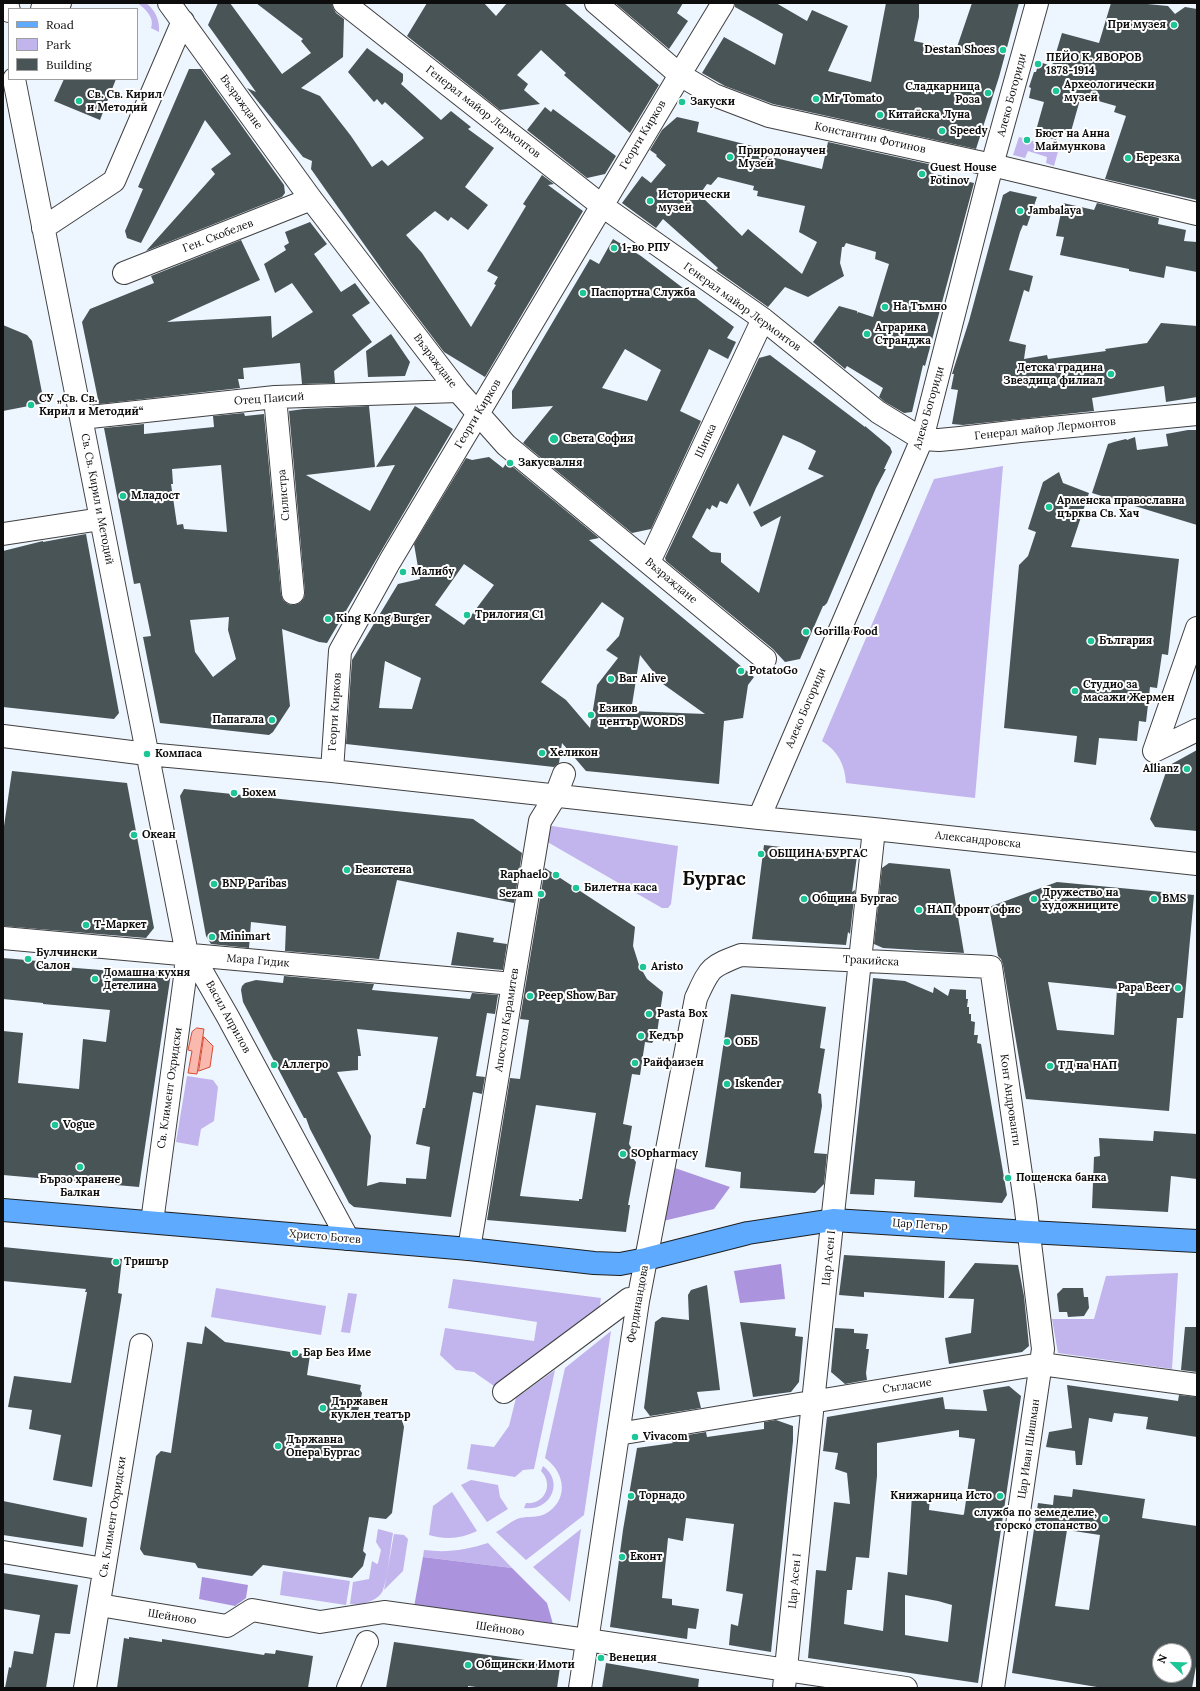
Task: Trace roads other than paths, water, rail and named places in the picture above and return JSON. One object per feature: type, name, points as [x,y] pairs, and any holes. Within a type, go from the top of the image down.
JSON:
[{"type":"main road","name":"Христо Ботев","points":[[3,1210],[469,1249],[594,1263],[620,1264],[646,1259]]},
{"type":"main road","name":"Цар Петър","points":[[646,1259],[748,1233],[833,1220],[1197,1241]]},
{"type":"street","points":[[45,8],[60,3]]},
{"type":"street","name":"Възраждане","points":[[170,3],[311,199],[458,391],[506,445],[765,659]]},
{"type":"street","name":"Генерал майор Лермонтов","points":[[344,3],[601,205],[763,320],[878,412],[922,440],[939,440],[1197,414]]},
{"type":"street","name":"Константин Фотинов","points":[[596,3],[714,95],[769,116],[992,165],[1197,214]]},
{"type":"street","name":"Георги Кирков","points":[[332,771],[332,750],[340,652],[390,561],[543,306],[601,205],[723,3]]},
{"type":"street","name":"Алеко Богориди","points":[[759,818],[922,440],[992,165],[1037,3]]},
{"type":"street","points":[[43,228],[114,181],[183,21]]},
{"type":"street","name":"Св. Св. Кирил и Методий","points":[[14,80],[152,781]]},
{"type":"street","name":"Ген. Скобелев","points":[[124,273],[311,199]]},
{"type":"street","name":"Шипка","points":[[649,562],[763,320]]},
{"type":"street","name":"Отец Паисий","points":[[81,418],[275,398],[458,391]]},
{"type":"street","name":"Силистра","points":[[275,398],[293,593]]},
{"type":"street","points":[[3,534],[101,519]]},
{"type":"street","points":[[1197,628],[1154,751],[1197,730]]},
{"type":"street","name":"Александровска","points":[[3,736],[147,754],[332,771],[1197,864]]},
{"type":"street","name":"Апостол Карамитев","points":[[469,1249],[540,821],[556,795],[564,774]]},
{"type":"street","name":"Васил Априлов","points":[[152,781],[187,954],[201,970],[228,1017],[348,1239]]},
{"type":"street","name":"Цар Асен I","points":[[786,1679],[813,1402],[874,829]]},
{"type":"street","name":"Мара Гидик","points":[[3,938],[513,984]]},
{"type":"street","name":"Св. Климент Охридски","points":[[152,1222],[187,954]]},
{"type":"street","name":"Фердинандова","points":[[580,1688],[638,1300],[696,998],[707,974],[715,966],[741,955],[752,955]]},
{"type":"street","name":"Тракийска","points":[[752,955],[991,967]]},
{"type":"street","name":"Конт Андрованти","points":[[991,967],[1029,1232]]},
{"type":"street","name":"Цар Иван Шишман","points":[[993,1688],[1043,1349],[1029,1232]]},
{"type":"street","points":[[504,1392],[629,1299]]},
{"type":"street","name":"Св. Климент Охридски","points":[[85,1688],[141,1345]]},
{"type":"street","name":"Съгласие","points":[[618,1434],[1041,1364],[1197,1385]]},
{"type":"street","name":"Шейново","points":[[3,1552],[101,1587],[227,1626],[252,1610],[320,1622],[384,1612],[587,1640],[786,1679],[906,1688]]},
{"type":"street","points":[[348,1688],[367,1642]]},
{"type":"place","name":"При музея","points":[[1174,25]]},
{"type":"place","name":"Destan Shoes","points":[[1003,50]]},
{"type":"place","name":"ПЕЙО К. ЯВОРОВ 1878-1914","points":[[1038,64]]},
{"type":"place","name":"Археологически музей","points":[[1056,91]]},
{"type":"place","name":"Сладкарница Роза","points":[[988,93]]},
{"type":"place","name":"Mr Tomato","points":[[816,99]]},
{"type":"place","name":"Св. Св. Кирил и Методий","points":[[79,101]]},
{"type":"place","name":"Закуски","points":[[682,102]]},
{"type":"place","name":"Китайска Луна","points":[[880,115]]},
{"type":"place","name":"Speedy","points":[[942,131]]},
{"type":"place","name":"Бюст на Анна Маймункова","points":[[1027,140]]},
{"type":"place","name":"Природонаучен Музей","points":[[730,157]]},
{"type":"place","name":"Березка","points":[[1128,158]]},
{"type":"place","name":"Guest House Fotinov","points":[[922,174]]},
{"type":"place","name":"Исторически музей","points":[[650,201]]},
{"type":"place","name":"Jambalaya","points":[[1020,211]]},
{"type":"place","name":"1-во РПУ","points":[[614,248]]},
{"type":"place","name":"Паспортна Служба","points":[[583,293]]},
{"type":"place","name":"На Тъмно","points":[[885,307]]},
{"type":"place","name":"Аграрика Странджа","points":[[867,334]]},
{"type":"place","name":"Детска градина Звездица филиал","points":[[1111,374]]},
{"type":"place","name":"СУ „Св. Св. Кирил и Методий“","points":[[31,405]]},
{"type":"place","name":"Света София","points":[[554,439]]},
{"type":"place","name":"Закусвалня","points":[[510,463]]},
{"type":"place","name":"Младост","points":[[123,496]]},
{"type":"place","name":"Арменска православна църква Св. Хач","points":[[1049,507]]},
{"type":"place","name":"Малибу","points":[[403,572]]},
{"type":"place","name":"Трилогия С1","points":[[467,615]]},
{"type":"place","name":"King Kong Burger","points":[[328,619]]},
{"type":"place","name":"Gorilla Food","points":[[806,632]]},
{"type":"place","name":"България","points":[[1091,641]]},
{"type":"place","name":"PotatoGo","points":[[741,671]]},
{"type":"place","name":"Bar Alive","points":[[611,679]]},
{"type":"place","name":"Студио за масажи Жермен","points":[[1075,691]]},
{"type":"place","name":"Езиков център WORDS","points":[[591,715]]},
{"type":"place","name":"Папагала","points":[[272,720]]},
{"type":"place","name":"Хеликон","points":[[542,753]]},
{"type":"place","name":"Компаса","points":[[147,754]]},
{"type":"place","name":"Allianz","points":[[1187,769]]},
{"type":"place","name":"Бохем","points":[[234,793]]},
{"type":"place","name":"Океан","points":[[134,835]]},
{"type":"place","name":"ОБЩИНА БУРГАС","points":[[761,854]]},
{"type":"place","name":"Безистена","points":[[347,870]]},
{"type":"place","name":"Raphaelo","points":[[556,875]]},
{"type":"place","name":"BNP Paribas","points":[[214,884]]},
{"type":"place","name":"Билетна каса","points":[[576,888]]},
{"type":"place","name":"Sezam","points":[[541,894]]},
{"type":"place","name":"Община Бургас","points":[[804,899]]},
{"type":"place","name":"Дружество на художниците","points":[[1034,899]]},
{"type":"place","name":"BMS","points":[[1154,899]]},
{"type":"place","name":"НАП фронт офис","points":[[919,910]]},
{"type":"place","name":"Т-Маркет","points":[[86,925]]},
{"type":"place","name":"Minimart","points":[[212,937]]},
{"type":"place","name":"Булчински Салон","points":[[28,959]]},
{"type":"place","name":"Aristo","points":[[643,967]]},
{"type":"place","name":"Домашна кухня Детелина","points":[[95,979]]},
{"type":"place","name":"Papa Beer","points":[[1178,988]]},
{"type":"place","name":"Peep Show Bar","points":[[530,996]]},
{"type":"place","name":"Pasta Box","points":[[649,1014]]},
{"type":"place","name":"Кедър","points":[[641,1036]]},
{"type":"place","name":"ОББ","points":[[727,1042]]},
{"type":"place","name":"Райфаизен","points":[[635,1063]]},
{"type":"place","name":"Аллегро","points":[[274,1065]]},
{"type":"place","name":"ТД на НАП","points":[[1050,1066]]},
{"type":"place","name":"Iskender","points":[[727,1084]]},
{"type":"place","name":"Vogue","points":[[55,1125]]},
{"type":"place","name":"SOpharmacy","points":[[623,1154]]},
{"type":"place","name":"Бързо хранене Балкан","points":[[80,1167]]},
{"type":"place","name":"Пощенска банка","points":[[1008,1178]]},
{"type":"place","name":"Тришър","points":[[116,1262]]},
{"type":"place","name":"Бар Без Име","points":[[295,1353]]},
{"type":"place","name":"Държавен куклен театър","points":[[323,1408]]},
{"type":"place","name":"Vivacom","points":[[635,1437]]},
{"type":"place","name":"Държавна Опера Бургас","points":[[278,1446]]},
{"type":"place","name":"Торнадо","points":[[631,1496]]},
{"type":"place","name":"Книжарница Исто","points":[[1000,1496]]},
{"type":"place","name":"служба по земеделие, горско стопанство","points":[[1105,1519]]},
{"type":"place","name":"Еконт","points":[[622,1557]]},
{"type":"place","name":"Венеция","points":[[601,1658]]},
{"type":"place","name":"Общински Имоти","points":[[468,1665]]},
{"type":"district","name":"Бургас","points":[[714,880]]}]
